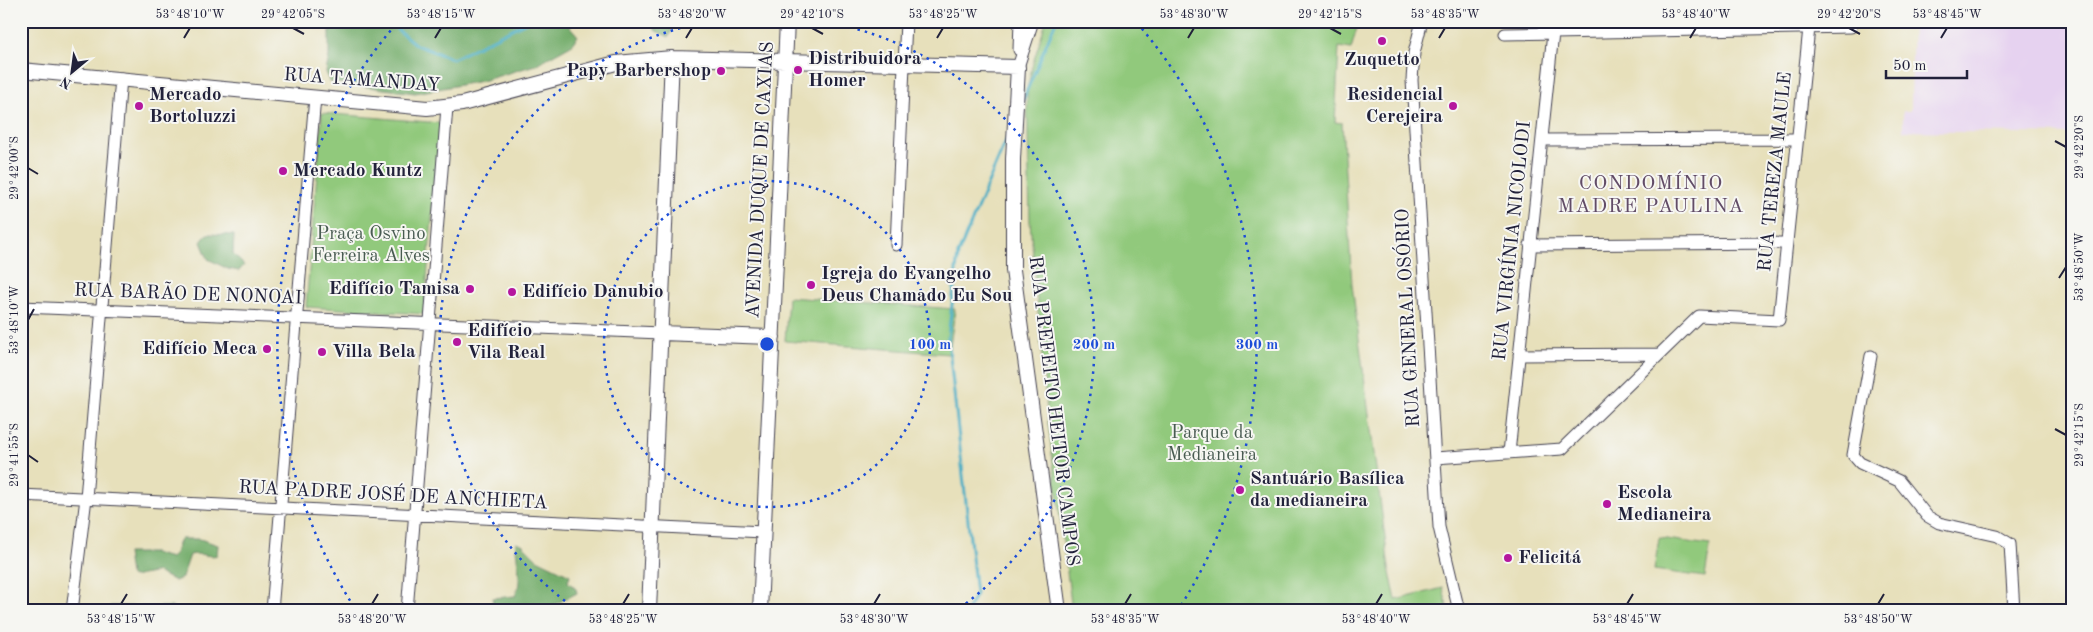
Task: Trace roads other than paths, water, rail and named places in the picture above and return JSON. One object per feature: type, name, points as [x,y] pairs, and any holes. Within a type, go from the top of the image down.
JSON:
[{"type":"street","name":"AVENIDA DUQUE DE CAXIAS","points":[[760,611],[788,21]]},
{"type":"street","points":[[896,245],[906,21]]},
{"type":"street","points":[[1018,67],[1020,21]]},
{"type":"street","points":[[1018,67],[1033,21]]},
{"type":"street","name":"RUA GENERAL OSÓRIO","points":[[1422,21],[1414,53],[1412,80],[1439,527],[1459,611]]},
{"type":"street","points":[[1505,34],[1851,27]]},
{"type":"street","name":"RUA TEREZA MAULE","points":[[1659,354],[1699,316],[1779,320],[1809,28]]},
{"type":"street","name":"RUA VIRGÍNIA NICOLODI","points":[[1509,453],[1553,33]]},
{"type":"street","name":"RUA TAMANDAY","points":[[21,70],[427,108],[447,107],[616,63],[672,58],[1018,67]]},
{"type":"street","points":[[649,611],[672,58]]},
{"type":"street","name":"RUA PREFEITO HEITOR CAMPOS","points":[[1018,67],[1013,159],[1013,270],[1059,611]]},
{"type":"street","points":[[72,611],[86,498],[121,78]]},
{"type":"street","points":[[272,611],[315,97]]},
{"type":"street","points":[[406,611],[447,107]]},
{"type":"street","points":[[1542,140],[1798,139]]},
{"type":"street","points":[[1530,245],[1787,243]]},
{"type":"street","name":"RUA BARÃO DE NONOAI","points":[[21,307],[773,337]]},
{"type":"street","points":[[1519,354],[1659,354]]},
{"type":"street","points":[[1435,458],[1562,449],[1659,354]]},
{"type":"street","points":[[1870,356],[1853,455],[1860,463],[1899,481],[1927,516],[1939,523],[1997,536],[2010,544],[2014,611]]},
{"type":"street","name":"RUA PADRE JOSÉ DE ANCHIETA","points":[[21,495],[764,532]]},
{"type":"waterway","points":[[387,21],[416,45],[453,59],[528,21]]},
{"type":"waterway","points":[[1022,102],[1056,21]]},
{"type":"waterway","points":[[967,611],[976,594],[948,338],[958,254],[1009,134]]},
{"type":"place","name":"Zuquetto","points":[[1382,41]]},
{"type":"place","name":"Distribuidora Homer","points":[[798,70]]},
{"type":"place","name":"Papy Barbershop","points":[[721,71]]},
{"type":"place","name":"Mercado Bortoluzzi","points":[[139,106]]},
{"type":"place","name":"Residencial Cerejeira","points":[[1453,106]]},
{"type":"place","name":"Mercado Kuntz","points":[[283,171]]},
{"type":"place","name":"Igreja do Evangelho Deus Chamado Eu Sou","points":[[811,285]]},
{"type":"place","name":"Edifício Tamisa","points":[[470,289]]},
{"type":"place","name":"Edifício Danubio","points":[[512,292]]},
{"type":"place","name":"Edifício Vila Real","points":[[457,342]]},
{"type":"place","name":"Edifício Meca","points":[[267,349]]},
{"type":"place","name":"Villa Bela","points":[[322,352]]},
{"type":"place","name":"Santuário Basílica da medianeira","points":[[1240,490]]},
{"type":"place","name":"Escola Medianeira","points":[[1607,504]]},
{"type":"place","name":"Felicitá","points":[[1508,558]]},
{"type":"district","name":"CONDOMÍNIO MADRE PAULINA","points":[[1651,196]]},
{"type":"park label","name":"Praça Osvino Ferreira Alves","points":[[371,245]]},
{"type":"park label","name":"Parque da Medianeira","points":[[1212,444]]}]
